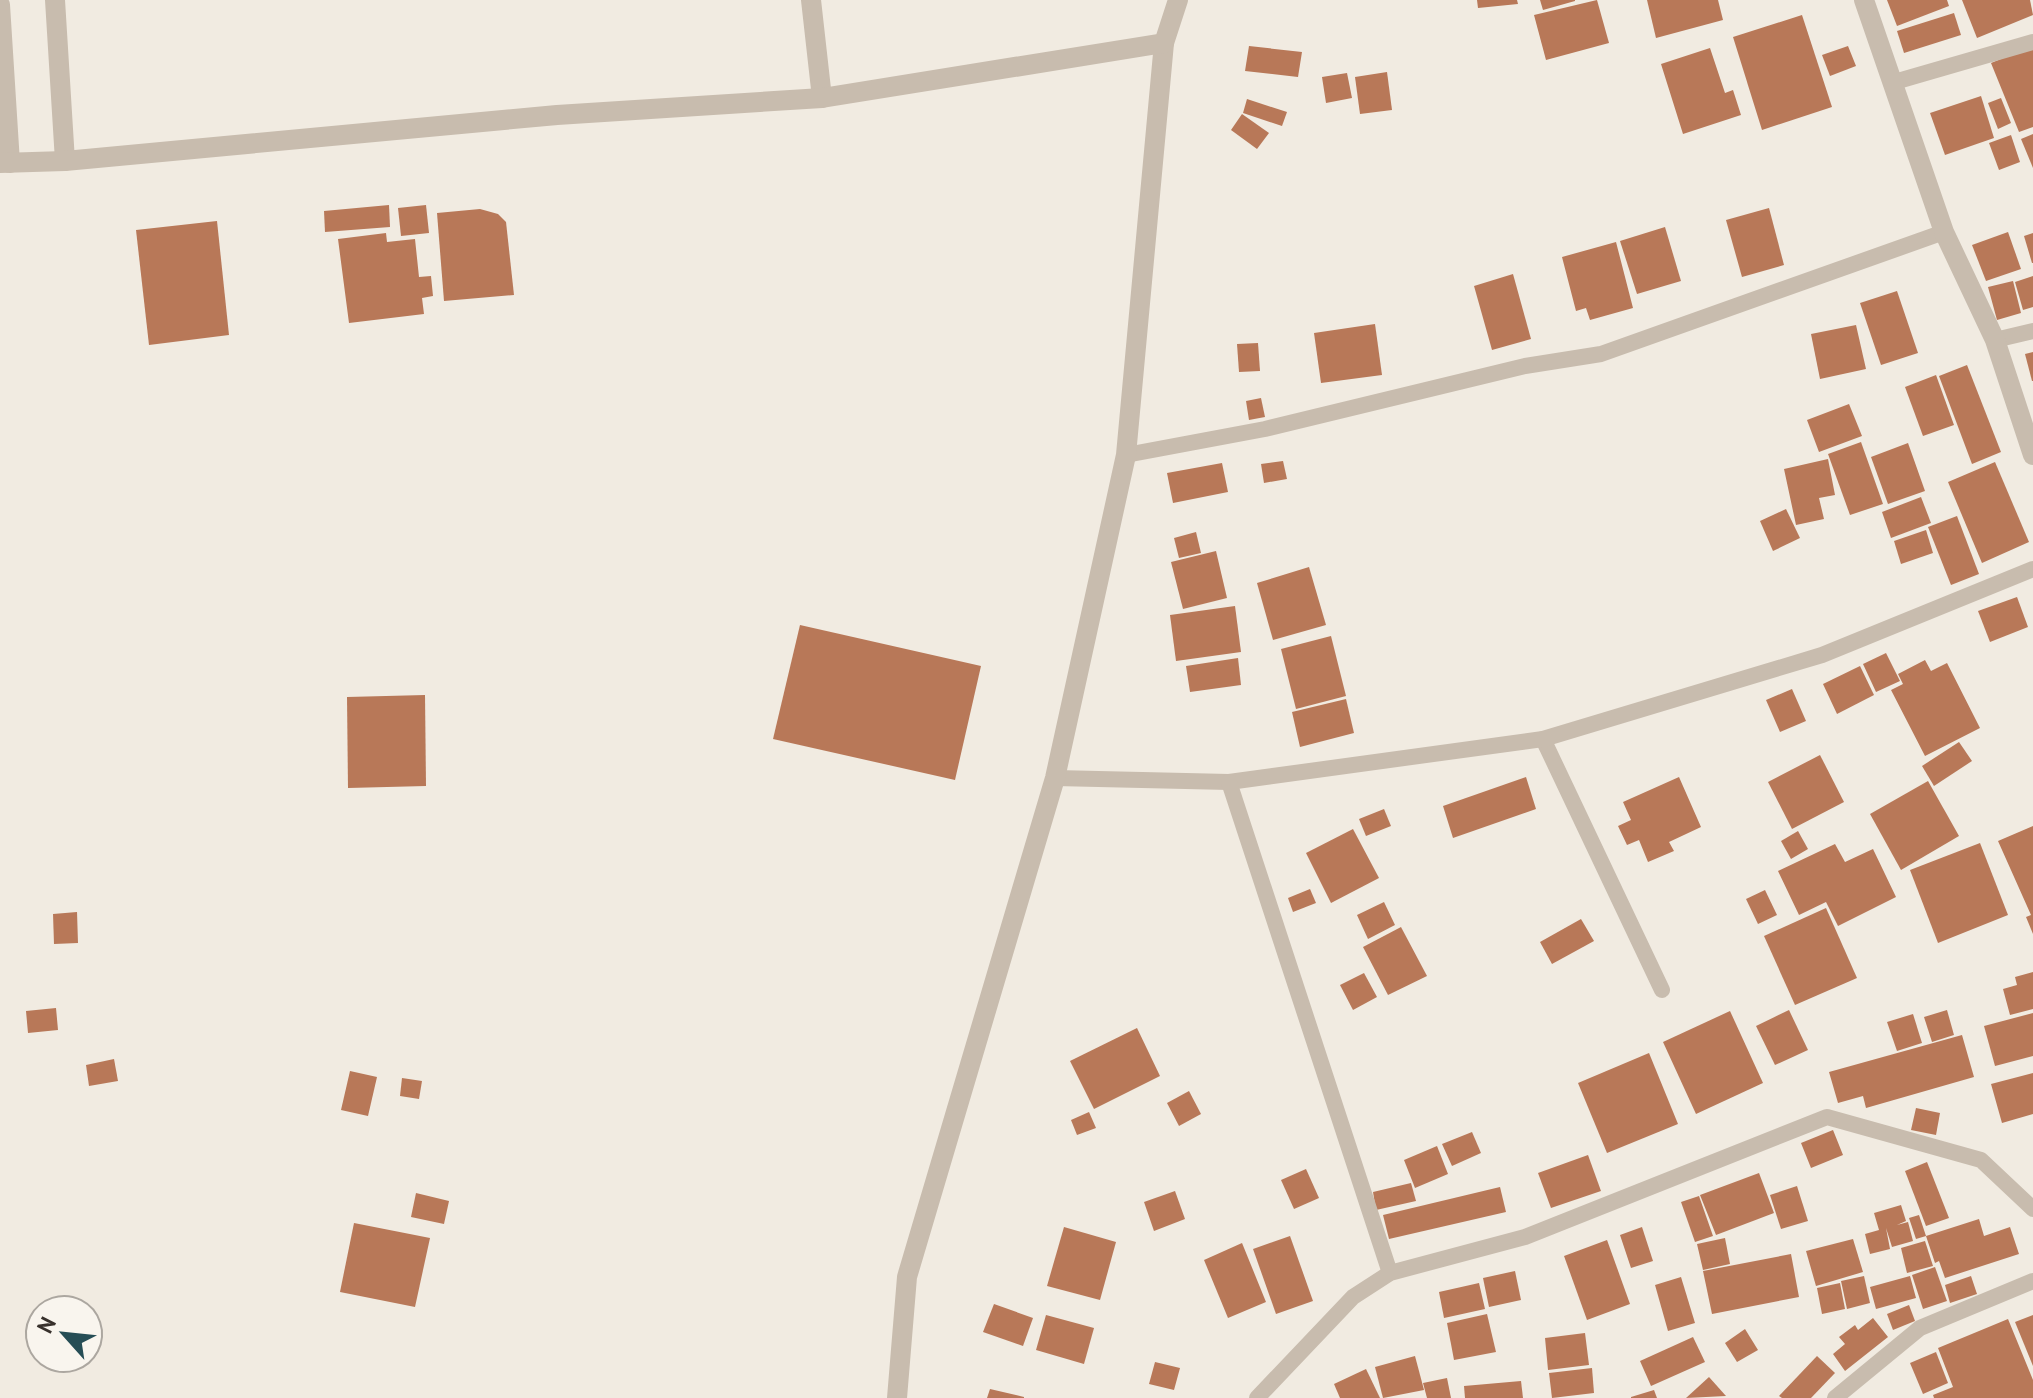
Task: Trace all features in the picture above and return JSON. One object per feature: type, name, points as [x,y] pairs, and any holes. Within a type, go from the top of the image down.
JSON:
[{"type":"street","points":[[55,0],[65,161]]},
{"type":"street","points":[[811,0],[822,98]]},
{"type":"street","points":[[897,1398],[907,1277],[1055,778],[1126,455],[1164,43],[1178,0]]},
{"type":"street","points":[[1864,0],[1944,232],[1995,340],[2033,455]]},
{"type":"street","points":[[0,5],[5,163],[65,161],[557,115],[822,98],[1164,43]]},
{"type":"lane","points":[[1891,83],[2033,42]]},
{"type":"lane","points":[[1126,455],[1265,429],[1525,366],[1601,354],[1944,232]]},
{"type":"lane","points":[[1995,340],[2033,331]]},
{"type":"lane","points":[[1055,778],[1229,782],[1543,739],[1822,655],[2033,569]]},
{"type":"lane","points":[[1543,739],[1662,990]]},
{"type":"lane","points":[[1229,782],[1390,1273]]},
{"type":"lane","points":[[1257,1398],[1353,1297],[1390,1273],[1525,1237],[1827,1117],[1981,1160],[2033,1209]]},
{"type":"lane","points":[[1835,1398],[1920,1328],[2033,1281]]},
{"type":"building","points":[[1477,0],[1517,0],[1518,4],[1478,8]]},
{"type":"building","points":[[1540,0],[1575,0],[1575,1],[1543,10]]},
{"type":"building","points":[[1597,0],[1609,43],[1546,60],[1534,15]]},
{"type":"building","points":[[1647,0],[1718,0],[1723,20],[1656,38]]},
{"type":"building","points":[[1887,0],[1947,0],[1949,6],[1897,26]]},
{"type":"building","points":[[1962,0],[2030,0],[2033,15],[1977,38]]},
{"type":"building","points":[[1954,13],[1961,35],[1904,53],[1897,31]]},
{"type":"building","points":[[1802,15],[1832,107],[1762,130],[1733,37]]},
{"type":"building","points":[[1249,46],[1302,52],[1298,77],[1245,71]]},
{"type":"building","points":[[1848,46],[1856,66],[1830,76],[1822,55]]},
{"type":"building","points":[[2033,46],[2033,127],[2019,132],[1991,63]]},
{"type":"building","points":[[1710,48],[1725,93],[1733,90],[1741,115],[1683,134],[1661,64]]},
{"type":"building","points":[[1387,72],[1392,110],[1360,114],[1355,77]]},
{"type":"building","points":[[1347,73],[1352,98],[1326,103],[1322,77]]},
{"type":"building","points":[[1981,96],[1994,138],[1945,155],[1930,113]]},
{"type":"building","points":[[2001,98],[2011,123],[1998,129],[1988,103]]},
{"type":"building","points":[[1247,99],[1287,112],[1282,126],[1243,113]]},
{"type":"building","points":[[1242,114],[1269,133],[1257,149],[1231,130]]},
{"type":"building","points":[[2033,134],[2033,168],[2021,139]]},
{"type":"building","points":[[2011,135],[2020,162],[1999,170],[1989,143]]},
{"type":"building","points":[[389,205],[390,227],[325,232],[324,211]]},
{"type":"building","points":[[426,205],[429,233],[401,236],[398,208]]},
{"type":"building","points":[[1769,208],[1784,265],[1742,277],[1726,220]]},
{"type":"building","points":[[480,209],[498,214],[506,222],[514,295],[444,301],[437,213]]},
{"type":"building","points":[[217,221],[229,335],[149,345],[136,230]]},
{"type":"building","points":[[1665,227],[1681,281],[1637,294],[1620,241]]},
{"type":"building","points":[[2008,232],[2021,269],[1986,281],[1972,245]]},
{"type":"building","points":[[386,233],[387,242],[415,239],[419,277],[431,276],[433,296],[422,298],[424,314],[349,323],[338,239]]},
{"type":"building","points":[[2033,233],[2033,263],[2032,263],[2024,236]]},
{"type":"building","points":[[1616,242],[1633,308],[1590,320],[1586,308],[1576,311],[1562,257]]},
{"type":"building","points":[[1513,274],[1531,339],[1492,350],[1474,286]]},
{"type":"building","points":[[2033,276],[2033,307],[2023,310],[2015,282]]},
{"type":"building","points":[[2013,281],[2021,313],[1997,320],[1988,287]]},
{"type":"building","points":[[1897,291],[1918,353],[1881,365],[1860,303]]},
{"type":"building","points":[[1375,324],[1382,375],[1321,383],[1314,333]]},
{"type":"building","points":[[1856,325],[1866,369],[1820,379],[1811,334]]},
{"type":"building","points":[[1258,343],[1260,371],[1239,372],[1237,344]]},
{"type":"building","points":[[2033,352],[2033,381],[2032,381],[2025,354]]},
{"type":"building","points":[[1967,365],[2001,452],[1972,464],[1939,376]]},
{"type":"building","points":[[1936,375],[1954,425],[1923,436],[1905,387]]},
{"type":"building","points":[[1261,398],[1265,417],[1249,420],[1246,401]]},
{"type":"building","points":[[1849,404],[1862,436],[1819,452],[1807,420]]},
{"type":"building","points":[[1861,442],[1883,504],[1850,515],[1828,454]]},
{"type":"building","points":[[1908,443],[1925,491],[1888,504],[1871,457]]},
{"type":"building","points":[[1828,459],[1835,495],[1819,498],[1824,519],[1796,525],[1784,469]]},
{"type":"building","points":[[1283,461],[1287,479],[1264,483],[1261,464]]},
{"type":"building","points":[[1995,462],[2029,542],[1982,563],[1948,482]]},
{"type":"building","points":[[1222,463],[1228,492],[1173,503],[1167,473]]},
{"type":"building","points":[[1921,497],[1931,523],[1891,538],[1882,512]]},
{"type":"building","points":[[1786,509],[1800,538],[1773,551],[1760,521]]},
{"type":"building","points":[[1957,516],[1979,574],[1951,585],[1928,527]]},
{"type":"building","points":[[1926,530],[1933,553],[1901,564],[1894,541]]},
{"type":"building","points":[[1196,532],[1201,553],[1179,558],[1174,538]]},
{"type":"building","points":[[1216,551],[1227,598],[1183,609],[1171,562]]},
{"type":"building","points":[[1309,567],[1326,625],[1273,640],[1257,583]]},
{"type":"building","points":[[2017,597],[2028,627],[1990,642],[1978,611]]},
{"type":"building","points":[[1235,606],[1241,652],[1176,661],[1170,615]]},
{"type":"building","points":[[800,625],[981,666],[955,780],[773,739]]},
{"type":"building","points":[[1331,636],[1346,696],[1296,709],[1281,649]]},
{"type":"building","points":[[1886,653],[1900,681],[1876,692],[1863,664]]},
{"type":"building","points":[[1238,658],[1241,685],[1190,692],[1186,666]]},
{"type":"building","points":[[1925,660],[1931,671],[1947,663],[1980,728],[1925,756],[1891,690],[1903,684],[1898,674]]},
{"type":"building","points":[[1860,666],[1874,695],[1837,714],[1823,684]]},
{"type":"building","points":[[1792,689],[1806,721],[1780,732],[1766,700]]},
{"type":"building","points":[[425,695],[426,786],[348,788],[347,697]]},
{"type":"building","points":[[1346,699],[1354,733],[1300,747],[1292,712]]},
{"type":"building","points":[[1959,742],[1972,761],[1934,786],[1922,766]]},
{"type":"building","points":[[1820,755],[1844,802],[1792,829],[1768,782]]},
{"type":"building","points":[[1526,777],[1536,809],[1453,838],[1443,806]]},
{"type":"building","points":[[1679,777],[1701,827],[1669,842],[1674,851],[1648,862],[1639,840],[1627,845],[1618,826],[1631,820],[1623,802]]},
{"type":"building","points":[[1928,781],[1959,836],[1901,870],[1870,814]]},
{"type":"building","points":[[1384,809],[1391,826],[1366,836],[1359,819]]},
{"type":"building","points":[[2033,826],[2033,934],[2026,917],[2031,915],[1998,841]]},
{"type":"building","points":[[1353,829],[1379,878],[1331,903],[1306,853]]},
{"type":"building","points":[[1798,831],[1808,849],[1791,859],[1781,841]]},
{"type":"building","points":[[1980,843],[2008,915],[1938,943],[1910,870]]},
{"type":"building","points":[[1835,844],[1845,862],[1873,849],[1896,897],[1838,926],[1826,902],[1799,915],[1778,871]]},
{"type":"building","points":[[1310,889],[1316,903],[1293,912],[1288,898]]},
{"type":"building","points":[[1765,890],[1777,915],[1758,924],[1746,899]]},
{"type":"building","points":[[1384,902],[1395,925],[1368,939],[1357,915]]},
{"type":"building","points":[[1826,908],[1857,978],[1795,1005],[1764,936]]},
{"type":"building","points":[[77,912],[78,943],[54,944],[53,914]]},
{"type":"building","points":[[1581,919],[1594,941],[1552,964],[1540,942]]},
{"type":"building","points":[[1401,927],[1427,976],[1388,995],[1363,947]]},
{"type":"building","points":[[2033,972],[2033,1009],[2010,1015],[2003,989],[2017,985],[2015,977]]},
{"type":"building","points":[[1364,973],[1377,997],[1353,1010],[1340,985]]},
{"type":"building","points":[[56,1008],[58,1030],[28,1033],[26,1011]]},
{"type":"building","points":[[1789,1010],[1808,1050],[1775,1065],[1756,1026]]},
{"type":"building","points":[[1947,1010],[1954,1035],[1932,1042],[1924,1017]]},
{"type":"building","points":[[1730,1011],[1763,1083],[1696,1114],[1663,1042]]},
{"type":"building","points":[[2033,1013],[2033,1056],[1995,1066],[1984,1026]]},
{"type":"building","points":[[1913,1014],[1922,1043],[1897,1051],[1887,1022]]},
{"type":"building","points":[[1137,1028],[1160,1076],[1094,1109],[1070,1061]]},
{"type":"building","points":[[1962,1035],[1974,1077],[1866,1108],[1863,1096],[1838,1103],[1829,1072]]},
{"type":"building","points":[[1649,1053],[1678,1124],[1607,1153],[1578,1083]]},
{"type":"building","points":[[114,1059],[118,1081],[89,1086],[86,1065]]},
{"type":"building","points":[[350,1071],[377,1077],[368,1116],[341,1110]]},
{"type":"building","points":[[2033,1073],[2033,1114],[2002,1123],[1991,1084]]},
{"type":"building","points":[[402,1078],[422,1081],[419,1099],[400,1096]]},
{"type":"building","points":[[1189,1091],[1201,1114],[1179,1126],[1167,1103]]},
{"type":"building","points":[[1916,1108],[1940,1113],[1936,1135],[1911,1130]]},
{"type":"building","points":[[1089,1112],[1096,1128],[1077,1135],[1071,1120]]},
{"type":"building","points":[[1833,1130],[1843,1155],[1811,1168],[1801,1143]]},
{"type":"building","points":[[1472,1132],[1481,1153],[1452,1166],[1442,1144]]},
{"type":"building","points":[[1437,1146],[1448,1174],[1415,1188],[1404,1160]]},
{"type":"building","points":[[1588,1155],[1601,1191],[1551,1208],[1538,1173]]},
{"type":"building","points":[[1927,1162],[1949,1218],[1926,1226],[1905,1171]]},
{"type":"building","points":[[1306,1169],[1319,1198],[1294,1209],[1281,1180]]},
{"type":"building","points":[[1759,1173],[1774,1213],[1716,1235],[1700,1195]]},
{"type":"building","points":[[1411,1183],[1416,1201],[1376,1210],[1373,1192]]},
{"type":"building","points":[[1797,1186],[1808,1221],[1781,1229],[1770,1195]]},
{"type":"building","points":[[1500,1187],[1506,1212],[1389,1239],[1383,1215]]},
{"type":"building","points":[[1175,1191],[1185,1219],[1154,1231],[1144,1202]]},
{"type":"building","points":[[416,1193],[449,1201],[444,1224],[411,1217]]},
{"type":"building","points":[[1699,1196],[1713,1236],[1695,1242],[1681,1202]]},
{"type":"building","points":[[1901,1205],[1906,1221],[1897,1225],[1908,1222],[1913,1241],[1892,1247],[1886,1228],[1890,1249],[1870,1254],[1865,1234],[1879,1230],[1874,1213]]},
{"type":"building","points":[[1919,1215],[1926,1236],[1916,1239],[1909,1218]]},
{"type":"building","points":[[1979,1219],[1984,1236],[2010,1227],[2019,1254],[1945,1278],[1939,1261],[1935,1263],[1926,1236]]},
{"type":"building","points":[[354,1223],[430,1238],[415,1307],[340,1292]]},
{"type":"building","points":[[1064,1227],[1116,1242],[1100,1300],[1047,1286]]},
{"type":"building","points":[[1642,1227],[1653,1261],[1631,1268],[1620,1235]]},
{"type":"building","points":[[1290,1236],[1313,1301],[1276,1314],[1253,1249]]},
{"type":"building","points":[[1725,1238],[1730,1264],[1703,1270],[1697,1244]]},
{"type":"building","points":[[1853,1239],[1863,1272],[1816,1286],[1806,1251]]},
{"type":"building","points":[[1607,1240],[1630,1304],[1587,1320],[1564,1256]]},
{"type":"building","points":[[1925,1241],[1933,1266],[1907,1273],[1901,1248]]},
{"type":"building","points":[[1242,1243],[1266,1302],[1228,1318],[1204,1260]]},
{"type":"building","points":[[1791,1254],[1799,1297],[1712,1314],[1703,1271]]},
{"type":"building","points":[[1935,1267],[1947,1301],[1923,1309],[1912,1275]]},
{"type":"building","points":[[1515,1271],[1521,1300],[1489,1307],[1483,1278]]},
{"type":"building","points":[[1864,1276],[1870,1303],[1847,1309],[1841,1281]]},
{"type":"building","points":[[1910,1276],[1916,1298],[1876,1309],[1870,1287]]},
{"type":"building","points":[[1971,1276],[1977,1294],[1950,1303],[1945,1285]]},
{"type":"building","points":[[1681,1277],[1695,1323],[1668,1331],[1655,1285]]},
{"type":"building","points":[[1479,1283],[1485,1309],[1444,1318],[1439,1292]]},
{"type":"building","points":[[1840,1283],[1845,1309],[1822,1314],[1817,1288]]},
{"type":"building","points":[[994,1304],[1033,1318],[1023,1346],[983,1332]]},
{"type":"building","points":[[1909,1305],[1915,1321],[1893,1330],[1887,1314]]},
{"type":"building","points":[[1487,1314],[1496,1352],[1454,1360],[1447,1323]]},
{"type":"building","points":[[1046,1315],[1094,1328],[1084,1364],[1036,1350]]},
{"type":"building","points":[[2033,1315],[2033,1366],[2015,1322]]},
{"type":"building","points":[[1873,1318],[1888,1337],[1845,1371],[1833,1354],[1845,1344],[1839,1337],[1855,1325],[1858,1330]]},
{"type":"building","points":[[2008,1319],[2033,1380],[2033,1398],[1934,1398],[1933,1395],[1953,1387],[1938,1348]]},
{"type":"building","points":[[1745,1329],[1758,1350],[1737,1362],[1725,1343]]},
{"type":"building","points":[[1585,1333],[1589,1365],[1548,1370],[1545,1338]]},
{"type":"building","points":[[1693,1337],[1705,1362],[1651,1386],[1640,1361]]},
{"type":"building","points":[[1936,1352],[1948,1383],[1923,1394],[1910,1363]]},
{"type":"building","points":[[1415,1356],[1424,1390],[1383,1398],[1375,1367]]},
{"type":"building","points":[[1817,1356],[1835,1373],[1811,1398],[1779,1396]]},
{"type":"building","points":[[1155,1362],[1180,1368],[1174,1390],[1149,1384]]},
{"type":"building","points":[[1592,1368],[1594,1393],[1552,1398],[1549,1373]]},
{"type":"building","points":[[1366,1369],[1380,1398],[1340,1398],[1334,1384]]},
{"type":"building","points":[[1709,1377],[1726,1396],[1686,1398]]},
{"type":"building","points":[[1447,1378],[1451,1398],[1427,1398],[1423,1383]]},
{"type":"building","points":[[1521,1381],[1523,1398],[1465,1398],[1464,1386]]},
{"type":"building","points":[[990,1389],[1024,1397],[1024,1398],[987,1398]]},
{"type":"building","points":[[1654,1390],[1657,1398],[1631,1398],[1631,1397]]}]
